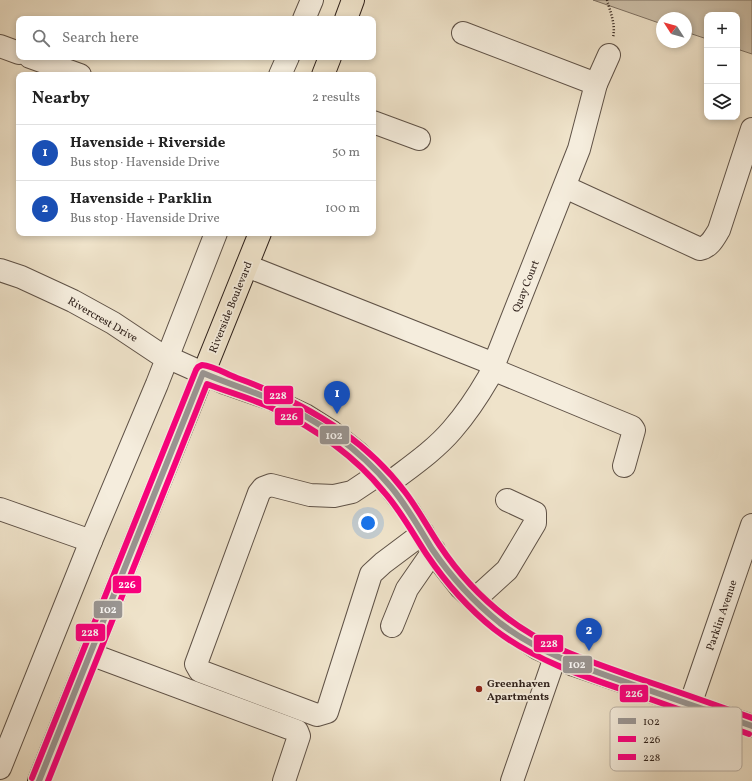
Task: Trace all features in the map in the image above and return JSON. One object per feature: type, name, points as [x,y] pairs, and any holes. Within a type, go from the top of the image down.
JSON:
[{"type":"main road","points":[[347,16],[353,0]]},
{"type":"main road","points":[[324,72],[329,60]]},
{"type":"main road","name":"Riverside Boulevard","points":[[39,781],[259,236]]},
{"type":"street","points":[[305,16],[312,0]]},
{"type":"street","points":[[462,32],[596,84]]},
{"type":"street","points":[[0,46],[16,52]]},
{"type":"street","name":"Quay Court","points":[[428,542],[383,563],[372,574],[327,712],[317,715],[200,671],[196,664],[259,493],[263,488],[270,485],[310,495],[334,496],[352,492],[384,479],[431,452],[451,431],[472,405],[493,367],[565,186],[579,149],[596,84],[609,55]]},
{"type":"street","points":[[38,60],[72,72]]},
{"type":"street","points":[[281,72],[287,60]]},
{"type":"street","points":[[376,123],[419,139]]},
{"type":"street","points":[[565,186],[700,249],[712,241],[719,230],[752,129]]},
{"type":"street","points":[[0,768],[91,541],[157,384],[215,236]]},
{"type":"street","points":[[247,266],[493,367],[632,427],[634,430],[624,466]]},
{"type":"street","name":"Rivercrest Drive","points":[[0,270],[21,277],[73,301],[113,323],[158,353],[225,383],[271,399],[305,415],[332,432],[357,452],[384,479],[409,511],[428,542],[462,588],[487,612],[511,631],[537,648],[574,665],[696,707]]},
{"type":"street","points":[[474,600],[507,570],[535,523],[535,513],[507,500]]},
{"type":"street","points":[[0,509],[91,541]]},
{"type":"street","name":"Parklin Avenue","points":[[690,705],[752,525]]},
{"type":"street","points":[[392,626],[428,542]]},
{"type":"street","points":[[90,654],[297,731],[299,736],[284,781]]},
{"type":"street","points":[[512,781],[555,657]]},
{"type":"street","name":"Rivercrest Drive","points":[[742,723],[752,726]]},
{"type":"path","points":[[607,0],[614,33]]},
{"type":"shaded area","points":[[593,0],[752,0],[752,54],[740,50],[740,12],[704,12],[704,38],[692,34],[692,12],[656,12],[656,22]]},
{"type":"transit line","name":"228","points":[[32,778],[196,370],[202,365],[215,368],[261,387],[307,409],[350,437],[370,454],[405,492],[447,556],[470,584],[496,609],[521,628],[551,645],[584,659],[721,707]]},
{"type":"transit line","name":"102","points":[[39,781],[203,373],[264,396],[305,416],[336,436],[351,448],[379,473],[397,494],[432,549],[463,589],[481,607],[515,634],[546,651],[580,666],[697,707]]},
{"type":"transit line","name":"226","points":[[48,781],[207,384],[270,407],[286,415],[317,433],[346,454],[360,466],[390,499],[434,565],[458,595],[484,621],[509,640],[525,650],[576,673],[672,707]]},
{"type":"transit line","name":"228","points":[[742,714],[752,718]]},
{"type":"transit line","name":"102","points":[[742,723],[752,726]]},
{"type":"transit line","name":"226","points":[[742,732],[749,734]]},
{"type":"place","name":"Havenside + Riverside","points":[[337,414]]},
{"type":"place","name":"Havenside + Parklin","points":[[589,651]]},
{"type":"place","name":"Greenhaven Apartments","points":[[479,689]]}]
